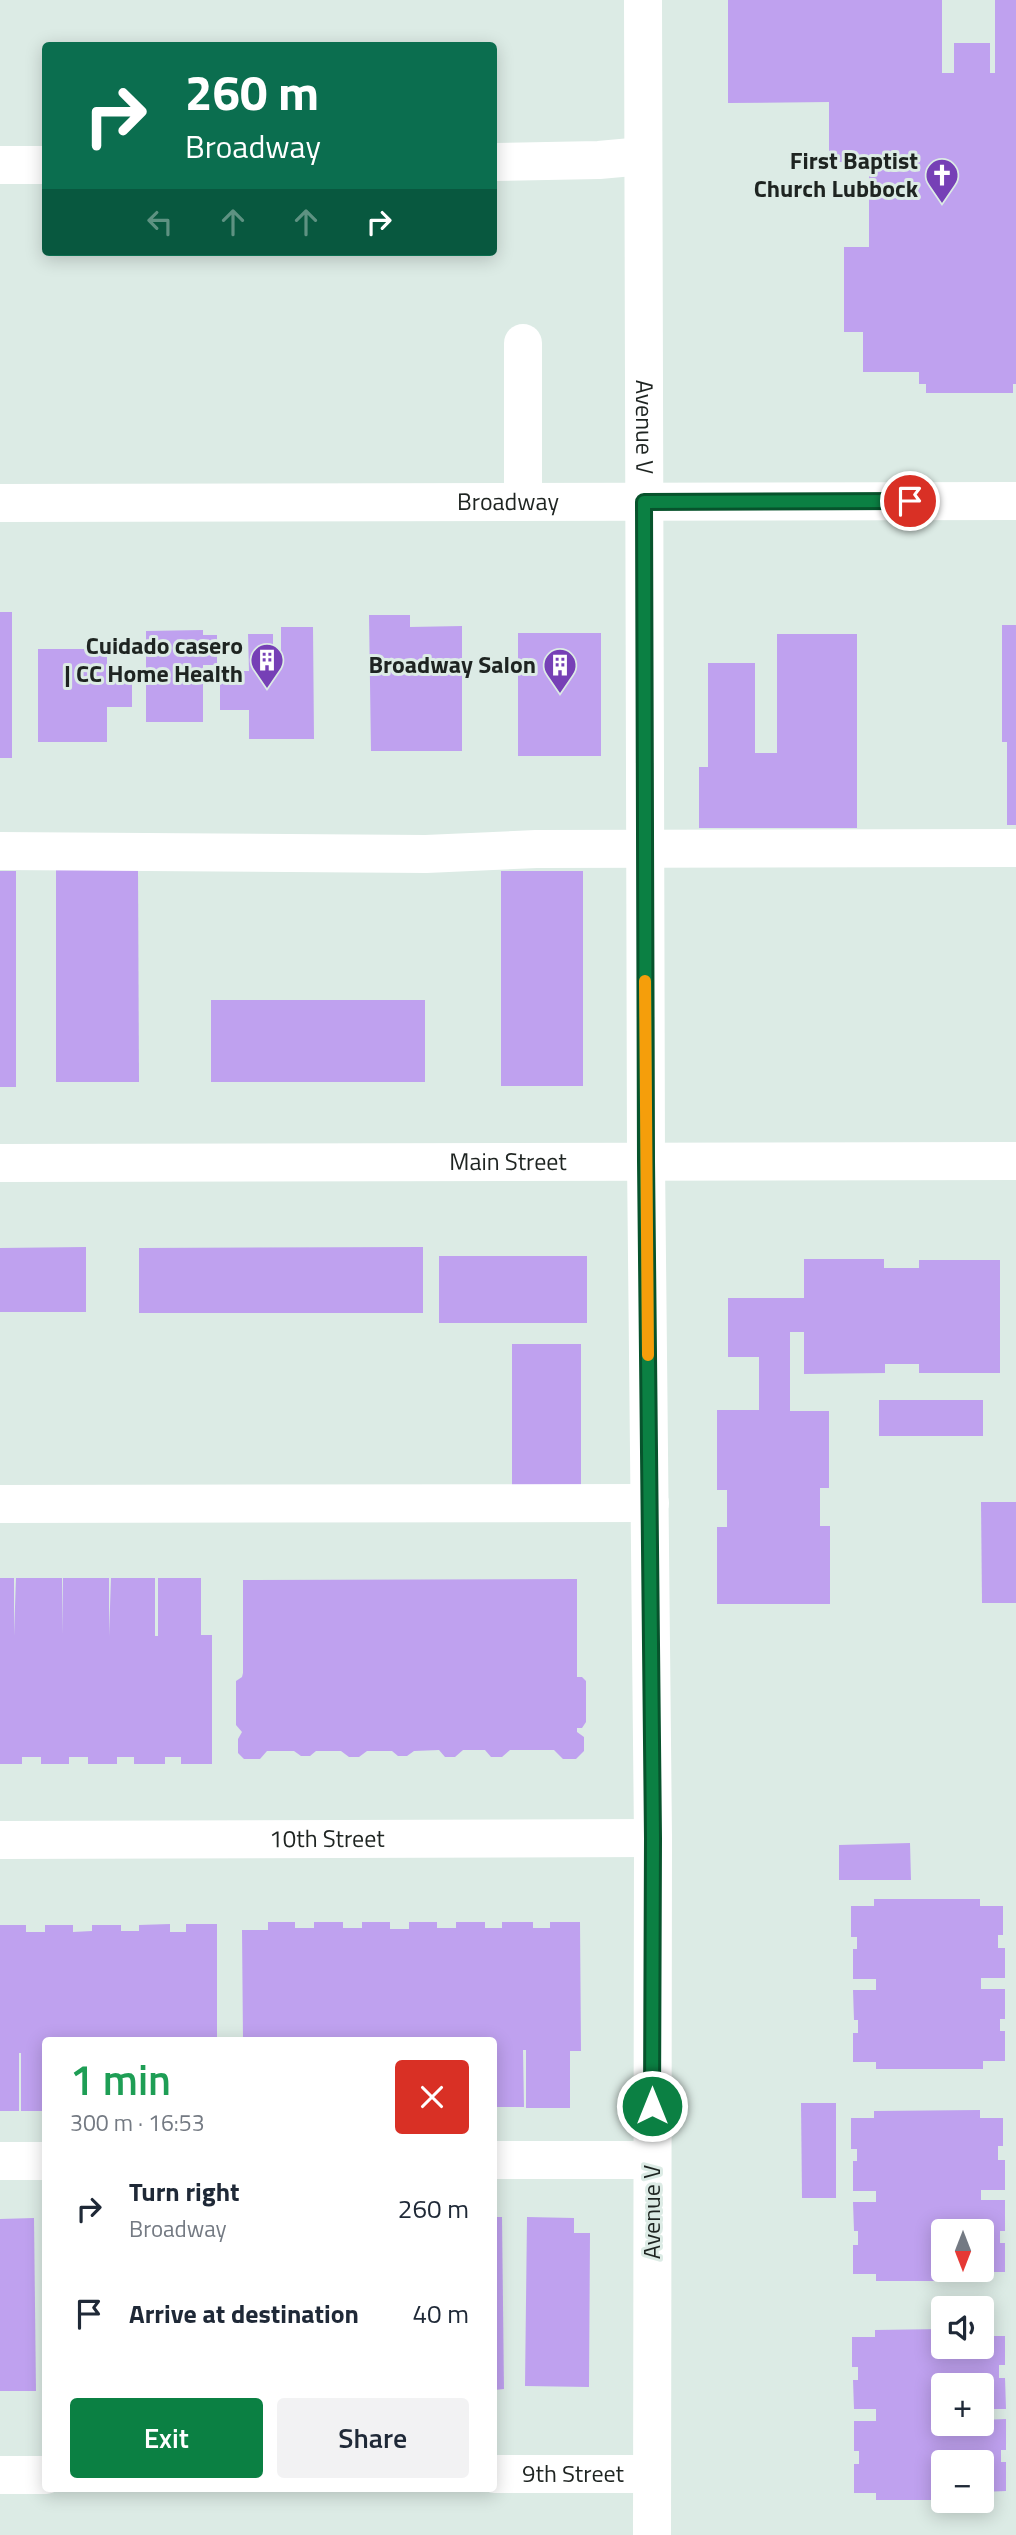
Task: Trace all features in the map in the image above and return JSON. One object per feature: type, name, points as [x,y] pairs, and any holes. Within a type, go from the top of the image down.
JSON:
[{"type":"street","name":"Avenue V","points":[[643,0],[646,1161],[653,1838],[652,2535]]},
{"type":"street","points":[[497,162],[599,160],[643,156]]},
{"type":"street","points":[[0,165],[42,165]]},
{"type":"street","points":[[523,343],[523,502]]},
{"type":"street","name":"Broadway","points":[[0,503],[1016,501]]},
{"type":"street","points":[[0,851],[426,854],[536,849],[1016,848]]},
{"type":"street","name":"Main Street","points":[[0,1163],[1016,1161]]},
{"type":"street","points":[[0,1504],[650,1503]]},
{"type":"street","name":"10th Street","points":[[0,1840],[653,1838]]},
{"type":"street","points":[[497,2160],[652,2160]]},
{"type":"street","points":[[0,2161],[42,2161]]},
{"type":"street","name":"9th Street","points":[[497,2474],[652,2474]]},
{"type":"street","points":[[0,2476],[42,2475]]},
{"type":"building","name":"First Baptist Church Lubbock","points":[[728,0],[942,0],[942,73],[954,73],[954,43],[990,43],[990,73],[995,73],[995,0],[1016,0],[1016,384],[1013,384],[1013,393],[926,393],[926,384],[919,384],[919,372],[863,372],[863,332],[844,332],[844,247],[869,247],[869,162],[829,162],[829,102],[728,103]]},
{"type":"building","points":[[0,612],[12,612],[12,758],[0,758]]},
{"type":"building","points":[[369,615],[410,615],[410,627],[462,626],[462,751],[371,751]]},
{"type":"building","points":[[1002,625],[1016,625],[1016,825],[1007,825],[1007,742],[1002,742]]},
{"type":"building","name":"Cuidado casero | CC Home Health","points":[[281,627],[313,627],[314,739],[249,739],[249,710],[220,710],[220,671],[249,671],[248,634],[273,634],[273,652],[281,652]]},
{"type":"building","points":[[203,630],[203,635],[217,635],[217,665],[203,665],[203,722],[146,722],[146,631]]},
{"type":"building","name":"Broadway Salon","points":[[518,633],[601,633],[601,756],[518,756]]},
{"type":"building","points":[[777,634],[857,634],[857,828],[699,828],[699,767],[708,767],[708,663],[755,663],[755,753],[777,753]]},
{"type":"building","points":[[38,649],[107,649],[107,677],[132,677],[132,707],[107,707],[107,742],[38,742]]},
{"type":"building","points":[[56,870],[138,870],[139,1082],[56,1082]]},
{"type":"building","points":[[0,871],[16,871],[16,1087],[0,1087]]},
{"type":"building","points":[[501,871],[583,871],[583,1086],[501,1086]]},
{"type":"building","points":[[211,1000],[425,1000],[425,1082],[211,1082]]},
{"type":"building","points":[[86,1247],[86,1312],[0,1312],[0,1248]]},
{"type":"building","points":[[423,1247],[423,1313],[139,1313],[139,1248]]},
{"type":"building","points":[[439,1256],[587,1256],[587,1323],[439,1323]]},
{"type":"building","points":[[804,1259],[884,1259],[884,1268],[919,1268],[919,1260],[1000,1260],[1000,1373],[919,1373],[919,1364],[885,1364],[885,1373],[804,1374],[804,1332],[790,1332],[790,1411],[829,1411],[829,1488],[820,1488],[820,1526],[830,1526],[830,1604],[717,1604],[717,1527],[727,1527],[727,1490],[717,1490],[717,1410],[759,1410],[759,1357],[728,1357],[728,1298],[804,1298]]},
{"type":"building","points":[[512,1344],[581,1344],[581,1487],[512,1487]]},
{"type":"building","points":[[879,1400],[983,1400],[983,1436],[879,1436]]},
{"type":"building","points":[[981,1502],[1016,1502],[1016,1603],[982,1603]]},
{"type":"building","points":[[0,1578],[14,1578],[14,1636],[16,1578],[62,1578],[62,1635],[63,1578],[109,1578],[109,1636],[111,1578],[155,1578],[155,1636],[158,1636],[158,1578],[201,1578],[201,1635],[212,1635],[212,1764],[181,1764],[181,1757],[165,1757],[165,1764],[134,1764],[134,1757],[117,1757],[117,1764],[88,1764],[88,1757],[69,1757],[69,1764],[41,1764],[41,1757],[22,1757],[22,1764],[0,1764]]},
{"type":"building","points":[[577,1579],[577,1677],[586,1681],[586,1722],[582,1728],[577,1728],[577,1732],[584,1737],[584,1751],[576,1759],[563,1759],[554,1750],[510,1750],[502,1757],[491,1757],[485,1750],[463,1750],[455,1757],[445,1757],[439,1750],[414,1751],[407,1756],[398,1756],[392,1751],[367,1751],[359,1757],[349,1757],[341,1751],[316,1751],[310,1756],[301,1756],[294,1751],[267,1751],[260,1759],[244,1759],[238,1753],[238,1739],[242,1732],[236,1725],[236,1681],[243,1673],[243,1580]]},
{"type":"building","points":[[910,1843],[911,1880],[839,1880],[839,1845]]},
{"type":"building","points":[[874,1899],[980,1899],[980,1906],[1003,1906],[1003,1935],[998,1935],[998,1948],[1005,1948],[1005,1978],[981,1978],[981,1989],[1005,1989],[1005,2019],[1000,2019],[1000,2031],[1005,2031],[1005,2061],[983,2061],[983,2069],[876,2069],[876,2062],[853,2062],[853,2033],[858,2033],[858,2020],[854,2020],[853,1990],[876,1990],[876,1979],[853,1979],[853,1949],[857,1949],[857,1937],[851,1937],[851,1906],[874,1906]]},
{"type":"building","points":[[268,1922],[295,1922],[295,1928],[314,1928],[314,1922],[343,1922],[343,1928],[362,1928],[362,1922],[390,1922],[390,1929],[409,1929],[409,1922],[437,1922],[437,1928],[456,1928],[456,1922],[485,1922],[485,1928],[502,1928],[502,1922],[533,1922],[533,1928],[550,1928],[550,1922],[580,1922],[581,2051],[570,2051],[570,2108],[526,2108],[526,2050],[523,2050],[524,2107],[497,2107],[497,2037],[243,2037],[242,1930],[268,1930]]},
{"type":"building","points":[[170,1924],[170,1932],[186,1932],[186,1924],[217,1924],[217,2037],[42,2037],[42,2111],[21,2111],[19,2053],[19,2111],[0,2111],[0,1925],[26,1925],[26,1932],[45,1932],[45,1925],[73,1925],[73,1932],[92,1931],[92,1925],[121,1925],[121,1931],[139,1931],[139,1925]]},
{"type":"building","points":[[801,2103],[836,2103],[836,2198],[802,2198]]},
{"type":"building","points":[[980,2110],[980,2118],[1003,2118],[1003,2146],[998,2146],[998,2160],[1005,2160],[1005,2190],[981,2190],[981,2200],[1005,2200],[1005,2231],[1000,2231],[1000,2243],[1005,2243],[1005,2272],[994,2272],[994,2219],[931,2219],[931,2281],[876,2281],[876,2274],[853,2274],[853,2245],[858,2245],[858,2231],[854,2231],[853,2202],[876,2202],[876,2191],[853,2191],[853,2161],[857,2161],[857,2149],[851,2149],[851,2118],[874,2118],[874,2111]]},
{"type":"building","points":[[497,2217],[502,2217],[504,2389],[497,2390]]},
{"type":"building","points":[[527,2217],[574,2218],[574,2233],[590,2233],[589,2387],[525,2386]]},
{"type":"building","points":[[34,2218],[36,2391],[0,2391],[0,2219]]},
{"type":"building","points":[[931,2329],[931,2359],[994,2359],[994,2336],[1005,2336],[1005,2365],[999,2365],[999,2378],[1005,2378],[1006,2409],[994,2409],[994,2373],[931,2373],[931,2436],[994,2436],[994,2420],[1006,2419],[1006,2450],[1001,2450],[1001,2462],[1006,2462],[1006,2491],[994,2492],[994,2450],[931,2450],[931,2500],[876,2500],[876,2493],[854,2493],[854,2464],[859,2464],[859,2451],[854,2451],[854,2421],[876,2421],[876,2409],[854,2409],[853,2380],[858,2380],[858,2367],[852,2367],[852,2337],[875,2337],[875,2330]]},
{"type":"slow traffic","points":[[645,981],[648,1355]]},
{"type":"place","name":"First Baptist Church Lubbock","points":[[942,205]]},
{"type":"place","name":"Cuidado casero | CC Home Health","points":[[267,690]]},
{"type":"place","name":"Broadway Salon","points":[[560,695]]},
{"type":"route","points":[[652,2106],[653,1838],[646,1161],[644,502],[910,501]]}]
